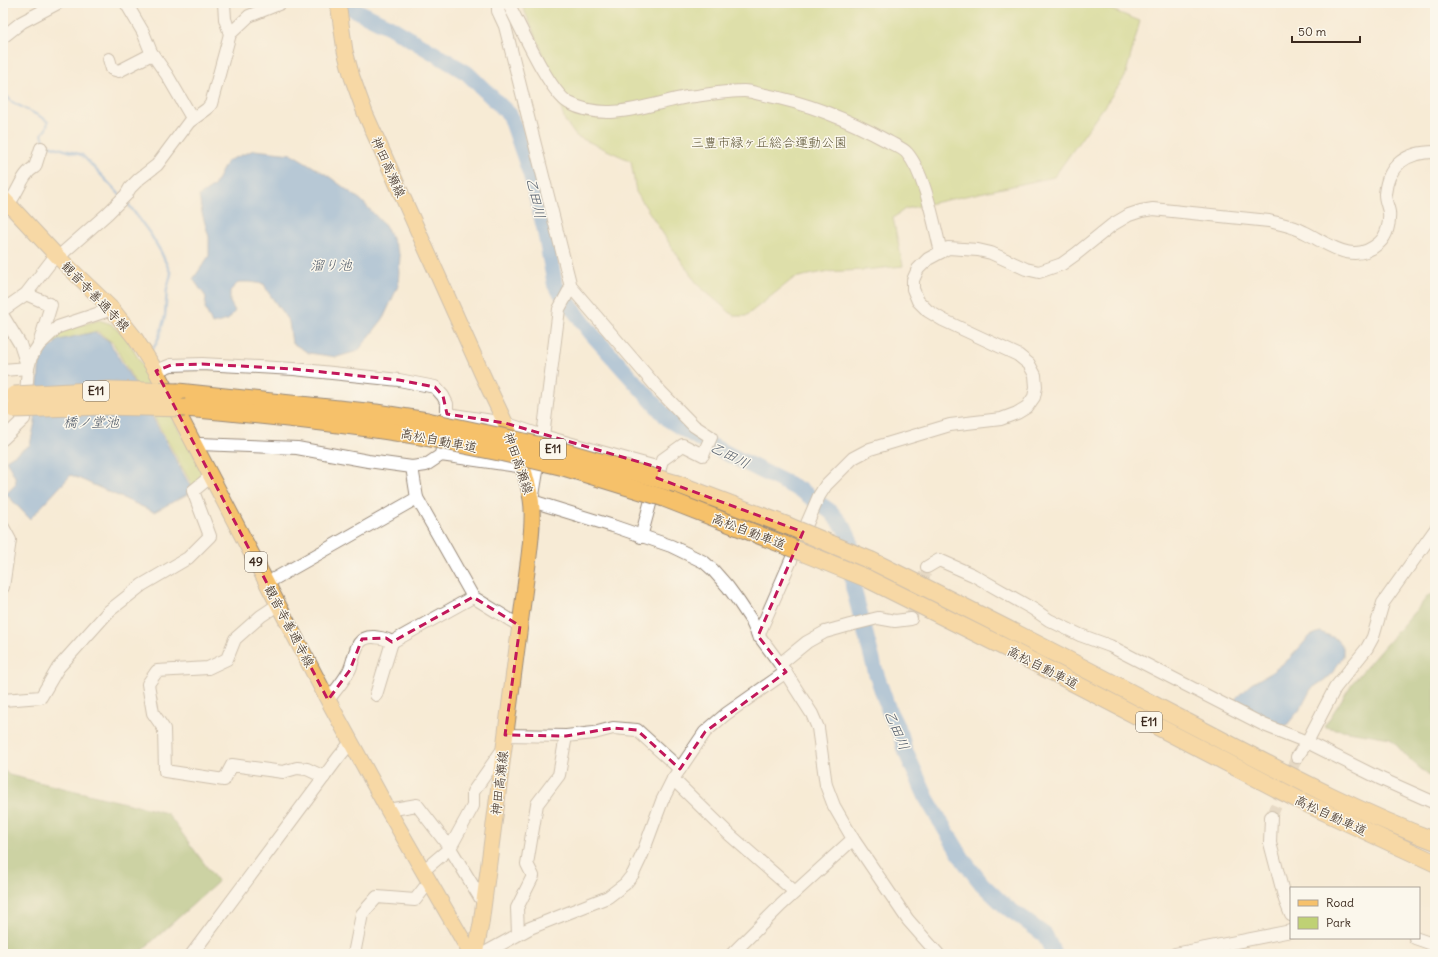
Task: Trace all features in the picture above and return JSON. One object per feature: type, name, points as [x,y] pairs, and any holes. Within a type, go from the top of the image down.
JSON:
[{"type":"highway","name":"高松自動車道","points":[[8,402],[110,390],[178,392],[376,412],[504,453],[560,466],[664,498],[866,578],[1020,655],[1299,800],[1435,863]]},
{"type":"highway","name":"高松自動車道","points":[[8,402],[185,408],[361,426],[426,429],[507,438],[562,451],[676,484],[788,526],[872,561],[1026,638],[1305,783],[1415,834],[1435,841]]},
{"type":"main road","name":"神田高瀬線","points":[[338,3],[345,51],[365,113],[515,446],[523,467],[532,501],[531,537],[520,626],[484,904],[475,954]]},
{"type":"main road","name":"観音寺善通寺線","points":[[6,201],[57,256],[112,309],[135,338],[156,371],[196,446],[210,477],[279,604],[328,700],[388,810],[471,954]]},
{"type":"street","points":[[3,37],[22,22],[58,3]]},
{"type":"street","points":[[126,3],[143,32],[152,54],[167,75],[192,118]]},
{"type":"street","points":[[224,3],[225,19],[230,34]]},
{"type":"street","points":[[3,310],[26,294],[57,256],[122,199],[139,179],[157,165],[192,118],[207,109],[211,104],[230,34],[249,16],[281,3]]},
{"type":"street","points":[[498,3],[498,11],[505,26],[571,287],[661,392],[694,426],[712,437],[703,455],[683,445],[662,460],[641,536]]},
{"type":"street","points":[[508,3],[550,82],[568,102],[585,109],[612,112],[634,109],[687,97],[745,91],[781,98],[838,117],[868,130],[906,152],[920,173],[932,213],[941,252]]},
{"type":"street","points":[[109,59],[112,69],[119,71],[152,54]]},
{"type":"street","points":[[6,201],[13,198],[27,171],[35,167],[41,148]]},
{"type":"street","points":[[758,636],[819,496],[826,485],[853,458],[870,449],[950,425],[1001,419],[1017,413],[1027,407],[1034,397],[1036,387],[1035,375],[1030,364],[1018,355],[943,320],[928,311],[918,301],[913,289],[913,280],[918,269],[928,260],[948,248],[978,250],[991,253],[1026,269],[1039,272],[1062,264],[1112,225],[1129,215],[1153,209],[1286,225],[1302,231],[1347,253],[1360,254],[1370,250],[1380,242],[1386,231],[1389,224],[1386,194],[1388,182],[1400,161],[1423,152],[1435,152]]},
{"type":"street","points":[[571,287],[559,309],[543,436],[532,501],[671,546],[704,562],[728,586],[751,620],[758,636],[783,668],[812,714],[818,728],[826,786],[834,806],[853,839],[908,920],[938,954]]},
{"type":"street","points":[[26,294],[51,306],[39,345]]},
{"type":"street","points":[[3,440],[24,419],[28,368],[31,357],[39,345],[58,327],[112,309]]},
{"type":"street","points":[[3,316],[20,344],[28,368]]},
{"type":"street","points":[[156,371],[171,365],[202,364],[294,369],[399,380],[429,386],[438,389],[446,400],[447,414],[441,455]]},
{"type":"street","points":[[3,370],[28,368]]},
{"type":"street","points":[[447,414],[505,423],[543,436],[660,468]]},
{"type":"street","points":[[196,446],[200,444],[297,448],[368,461],[412,467],[426,465],[441,455],[538,469]]},
{"type":"street","points":[[412,467],[417,498],[473,597],[520,626]]},
{"type":"street","points":[[3,700],[41,698],[58,668],[109,611],[142,585],[188,558],[210,536],[192,491],[210,477]]},
{"type":"street","points":[[267,583],[417,498]]},
{"type":"street","points":[[3,527],[10,540],[3,587]]},
{"type":"street","points":[[1297,757],[1307,742],[1335,688],[1367,648],[1373,637],[1383,602],[1435,530]]},
{"type":"street","points":[[927,567],[939,560],[973,574],[1049,620],[1080,635],[1110,646],[1264,725],[1307,742],[1379,778],[1435,803]]},
{"type":"street","points":[[376,695],[392,642],[473,597]]},
{"type":"street","points":[[279,604],[261,616],[235,639],[227,659],[208,668],[157,671],[148,684],[153,714],[164,730],[164,771],[224,780],[232,764],[283,772],[297,768],[307,769],[324,777]]},
{"type":"street","points":[[483,954],[530,928],[608,897],[625,884],[633,874],[642,855],[662,801],[676,774],[705,732],[783,668],[807,642],[825,632],[878,618],[895,621],[911,619]]},
{"type":"street","points":[[328,700],[350,670],[355,651],[362,639],[367,637],[386,638],[392,642]]},
{"type":"street","points":[[354,954],[362,914],[376,897],[415,900],[426,877],[450,848],[473,806],[473,792],[504,742],[594,733],[613,728],[637,730],[730,835],[795,892]]},
{"type":"street","points":[[518,934],[517,908],[533,876],[527,864],[537,804],[558,775],[566,736]]},
{"type":"street","points":[[192,954],[351,742]]},
{"type":"street","points":[[388,810],[416,805],[450,848],[484,904]]},
{"type":"street","points":[[1271,817],[1270,843],[1285,900],[1290,912]]},
{"type":"street","points":[[738,951],[795,892],[853,839]]},
{"type":"street","points":[[1175,954],[1290,931]]},
{"type":"street","points":[[1418,939],[1435,945]]},
{"type":"highlighted area","points":[[202,364],[294,369],[399,380],[435,387],[443,396],[447,414],[505,423],[660,468],[657,478],[803,532],[758,636],[786,672],[705,732],[680,769],[637,730],[613,728],[566,736],[505,735],[520,626],[473,597],[392,642],[386,638],[362,639],[350,670],[328,700],[156,371],[171,365]]},
{"type":"green space","name":"三豊市緑ヶ丘総合運動公園","points":[[521,3],[1094,3],[1140,21],[1125,77],[1054,177],[905,209],[893,218],[903,266],[824,272],[794,278],[746,316],[734,316],[698,285],[673,249],[636,192],[631,161],[576,136],[565,121],[540,46]]},
{"type":"green space","points":[[99,320],[111,324],[126,337],[205,475],[193,487],[113,343],[97,331],[46,344],[60,331]]},
{"type":"green space","points":[[1435,594],[1435,781],[1409,759],[1390,738],[1324,727],[1353,682],[1429,595]]},
{"type":"green space","points":[[3,769],[9,775],[167,813],[218,882],[138,954],[17,954],[7,952],[6,954],[3,954]]},
{"type":"water","name":"溜り池","points":[[254,150],[292,154],[327,175],[361,200],[387,228],[400,256],[398,286],[383,319],[358,351],[337,357],[309,353],[292,343],[289,322],[264,284],[239,282],[230,291],[230,302],[235,311],[228,320],[212,324],[205,308],[206,297],[193,279],[209,256],[209,237],[199,196],[214,186],[227,161]]},
{"type":"water","name":"橋ノ堂池","points":[[95,332],[109,341],[193,491],[154,512],[71,475],[30,519],[6,494],[16,484],[15,477],[6,460],[30,445],[35,422],[40,356],[59,340]]},
{"type":"water","points":[[1320,632],[1335,638],[1343,647],[1343,657],[1330,676],[1311,689],[1301,708],[1286,726],[1251,714],[1240,705],[1235,699],[1251,684],[1272,672],[1289,659],[1310,636]]},
{"type":"waterway","name":"乙田川","points":[[341,3],[392,28],[467,73],[510,115],[531,176],[544,227],[555,285],[591,333],[669,420],[704,442],[802,491],[831,512],[844,527],[850,540],[853,587],[876,673],[889,711],[901,735],[904,748],[927,799],[964,861],[982,884],[1005,906],[1045,935],[1054,954]]},
{"type":"waterway","points":[[3,92],[12,102],[48,122],[46,129],[42,134],[45,144],[82,155],[121,196]]},
{"type":"waterway","points":[[126,201],[151,235],[171,274],[167,289],[165,316],[160,334],[152,349]]},
{"type":"tunnel","points":[[911,619],[927,567]]},
{"type":"tunnel","points":[[1271,817],[1297,757]]}]
